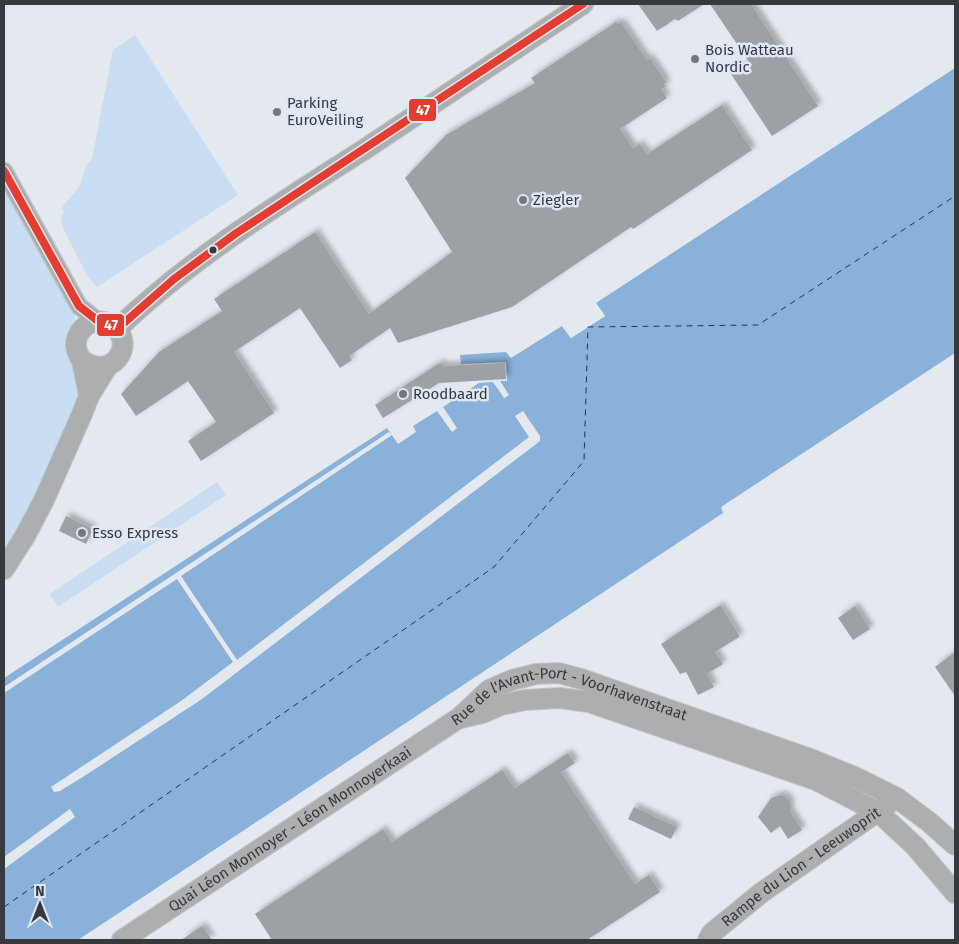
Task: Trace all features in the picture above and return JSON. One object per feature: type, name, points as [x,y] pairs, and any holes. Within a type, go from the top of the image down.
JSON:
[{"type":"main road","points":[[117,329],[189,266],[583,4]]},
{"type":"main road","points":[[82,360],[98,368],[115,362],[123,346],[122,337],[117,329],[108,323],[90,326],[77,337],[76,345],[82,360],[88,396]]},
{"type":"main road","points":[[4,569],[25,536],[44,500],[88,396],[107,366]]},
{"type":"main road","name":"Rue de l'Avant-Port - Voorhavenstraat","points":[[459,718],[489,690],[512,680],[536,674],[559,674],[581,679],[813,760],[897,798],[929,822],[955,846]]},
{"type":"main road","name":"Rue de l'Avant-Port - Voorhavenstraat","points":[[459,718],[525,700],[560,698],[589,702],[816,780],[878,812],[915,846],[955,893]]},
{"type":"main road","name":"Quai Léon Monnoyer - Léon Monnoyerkaai","points":[[122,940],[459,718]]},
{"type":"main road","name":"Rampe du Lion - Leeuwoprit","points":[[708,940],[712,933],[761,893],[897,798]]},
{"type":"street","points":[[4,172],[90,326]]},
{"type":"shaded area","points":[[135,35],[238,195],[97,287],[88,277],[63,228],[61,219],[64,211],[62,207],[78,188],[87,165],[92,159],[113,50]]},
{"type":"shaded area","points":[[4,186],[73,311],[75,319],[77,398],[74,413],[57,457],[4,558]]},
{"type":"shaded area","points":[[61,481],[62,487],[33,546],[29,543]]},
{"type":"shaded area","points":[[217,482],[226,495],[58,607],[50,594]]},
{"type":"water","points":[[955,68],[955,353],[721,507],[723,513],[78,940],[4,940],[4,678],[387,428],[398,444],[416,432],[413,426],[437,411],[452,432],[457,428],[443,407],[479,383],[493,382],[504,398],[509,395],[500,381],[507,381],[506,362],[461,364],[460,355],[506,352],[511,358],[562,326],[571,338],[605,316],[596,303]]},
{"type":"pier","points":[[596,303],[605,316],[571,338],[562,326],[565,324],[571,335],[601,315],[594,305]]},
{"type":"pier","points":[[523,411],[540,436],[540,441],[202,699],[86,775],[60,791],[54,792],[51,787],[181,701],[233,662],[177,579],[4,693],[4,687],[389,432],[392,435],[181,576],[237,660],[529,437],[515,416]]},
{"type":"pier","points":[[70,809],[75,817],[4,869],[4,857]]},
{"type":"building","points":[[638,4],[704,4],[678,21],[675,19],[657,31]]},
{"type":"building","points":[[710,4],[751,4],[818,106],[772,136],[731,74],[749,62]]},
{"type":"building","points":[[616,22],[618,24],[621,22],[647,60],[650,58],[666,82],[664,84],[666,86],[661,89],[667,98],[620,129],[633,148],[640,144],[647,154],[722,105],[752,150],[633,229],[631,227],[512,307],[398,343],[390,328],[349,356],[352,360],[340,368],[300,308],[234,352],[274,413],[201,461],[188,441],[216,422],[188,381],[136,416],[121,394],[159,352],[222,311],[214,299],[315,232],[369,314],[452,252],[405,178],[446,135],[535,83],[531,78]]},
{"type":"building","points":[[505,363],[506,379],[439,383],[383,418],[375,405],[438,364],[444,366]]},
{"type":"building","points":[[66,516],[93,529],[86,544],[59,531]]},
{"type":"building","points":[[721,606],[739,637],[715,652],[723,664],[707,674],[714,687],[698,695],[686,672],[680,674],[661,644]]},
{"type":"building","points":[[855,606],[870,629],[853,640],[838,618]]},
{"type":"building","points":[[955,652],[955,696],[935,667]]},
{"type":"building","points":[[568,753],[575,763],[561,772],[635,884],[649,875],[660,892],[587,940],[272,940],[255,914],[383,829],[392,842],[502,770],[515,788]]},
{"type":"building","points":[[781,795],[785,796],[790,802],[790,811],[802,830],[788,839],[780,826],[771,833],[758,817],[771,798]]},
{"type":"building","points":[[634,807],[677,827],[671,839],[628,819]]},
{"type":"building","points":[[202,926],[212,940],[181,940]]},
{"type":"ferry route","points":[[4,907],[494,567],[584,461],[588,327],[758,325],[955,196]]},
{"type":"transit line","name":"47","points":[[4,171],[79,306],[98,321],[108,323],[117,329],[174,279],[235,234],[583,4]]},
{"type":"place","name":"Bois Watteau Nordic","points":[[695,59]]},
{"type":"place","name":"Parking EuroVeiling","points":[[277,112]]},
{"type":"place","name":"Ziegler","points":[[523,200]]},
{"type":"place","name":"Roodbaard","points":[[403,394]]},
{"type":"place","name":"Esso Express","points":[[82,533]]}]
